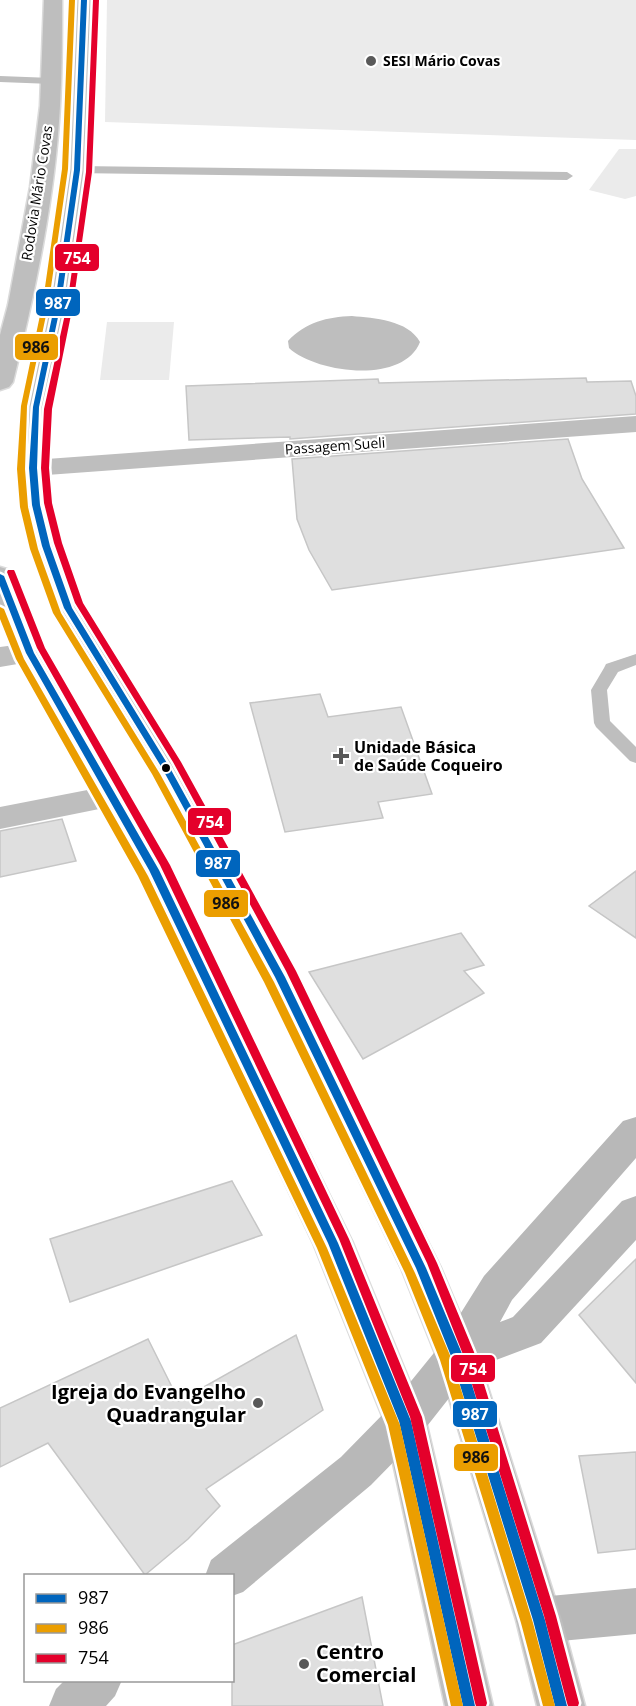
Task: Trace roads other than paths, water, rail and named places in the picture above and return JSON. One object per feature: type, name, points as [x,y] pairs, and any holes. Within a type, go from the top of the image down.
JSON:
[{"type":"main road","name":"Rodovia Mário Covas","points":[[0,382],[3,356],[20,305],[41,187],[52,74],[52,0]]},
{"type":"main road","name":"Rodovia Mário Covas","points":[[84,0],[77,170],[58,303],[36,407],[33,468],[36,505],[46,546],[68,608],[170,775],[280,977],[421,1268],[458,1356],[539,1620],[561,1706]]},
{"type":"main road","points":[[52,74],[83,66]]},
{"type":"main road","points":[[50,106],[80,104]]},
{"type":"main road","name":"Passagem Sueli","points":[[33,468],[636,424]]},
{"type":"main road","points":[[0,576],[15,655],[113,796],[154,870],[333,1243],[405,1421],[469,1706]]},
{"type":"main road","points":[[0,818],[113,796]]},
{"type":"main road","points":[[228,1574],[356,1471],[405,1421],[458,1356],[498,1288],[636,1132]]},
{"type":"main road","points":[[458,1356],[528,1330],[636,1213]]},
{"type":"main road","points":[[539,1620],[636,1611]]},
{"type":"main road","points":[[73,1706],[97,1682]]},
{"type":"lane","points":[[0,79],[52,74]]},
{"type":"lane","points":[[77,170],[567,176]]},
{"type":"lane","points":[[636,659],[612,668],[599,690],[602,723],[636,757]]},
{"type":"place","name":"SESI Mário Covas","points":[[371,61]]},
{"type":"place","name":"Unidade Básica de Saúde Coqueiro","points":[[341,756]]},
{"type":"place","name":"Igreja do Evangelho Quadrangular","points":[[258,1403]]},
{"type":"place","name":"Centro Comercial","points":[[304,1664]]}]
